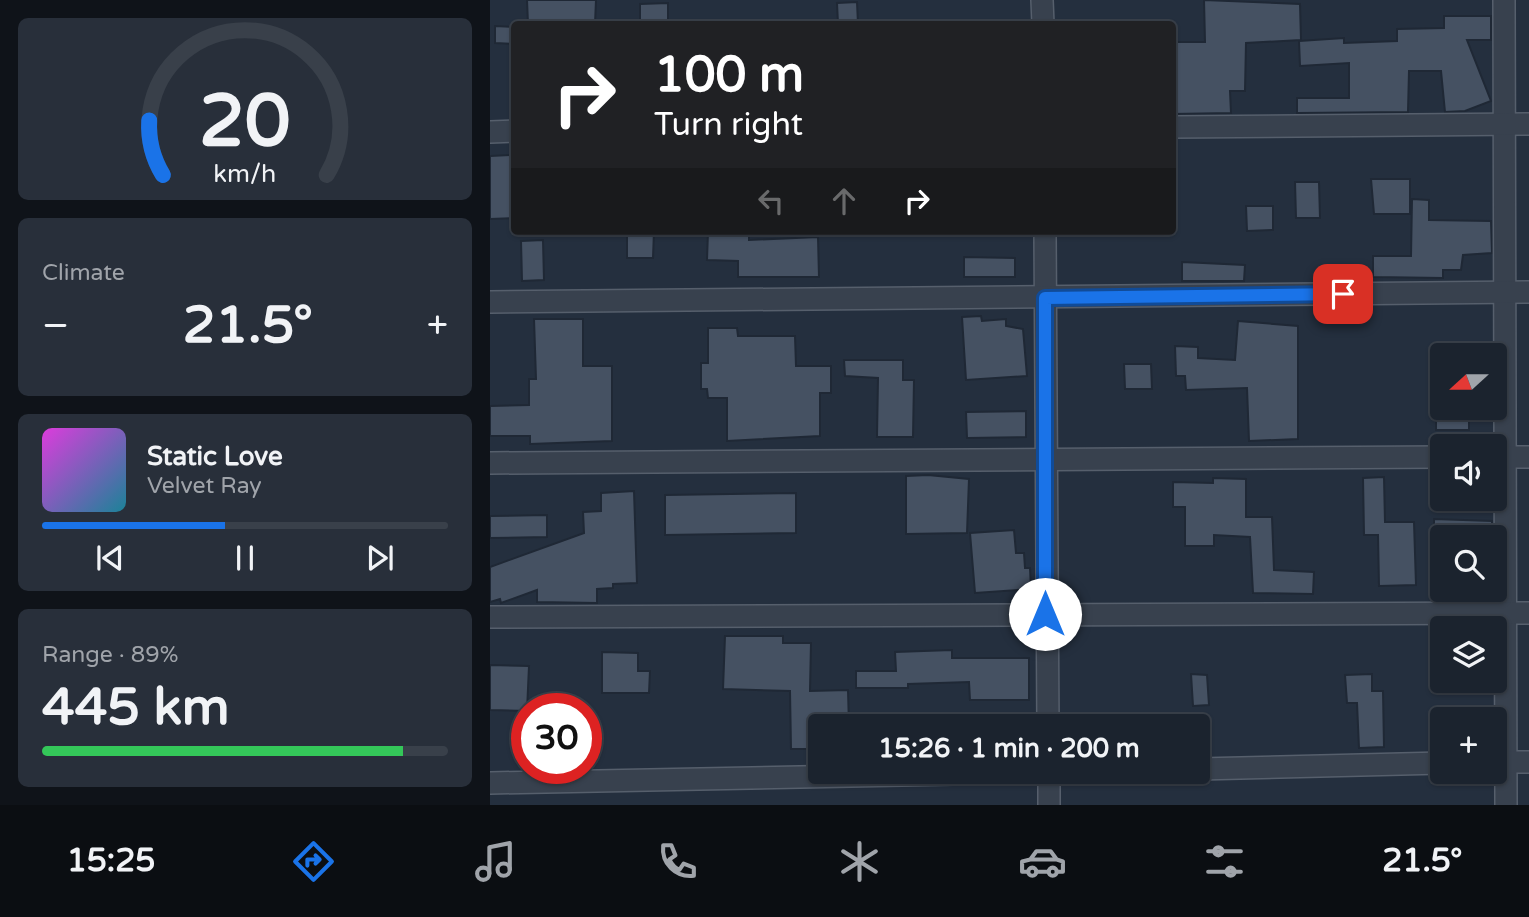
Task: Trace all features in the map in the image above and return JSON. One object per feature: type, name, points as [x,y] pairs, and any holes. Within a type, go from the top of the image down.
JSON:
[{"type":"street","points":[[1042,0],[1043,21]]},
{"type":"street","points":[[1501,434],[1506,292],[1504,0]]},
{"type":"street","points":[[1176,127],[1529,124]]},
{"type":"street","points":[[490,132],[511,131]]},
{"type":"street","points":[[1045,235],[1045,614],[1048,714]]},
{"type":"street","points":[[490,302],[1529,292]]},
{"type":"street","points":[[490,463],[1430,457]]},
{"type":"street","points":[[1507,457],[1529,457]]},
{"type":"street","points":[[1502,511],[1506,612],[1502,707]]},
{"type":"street","points":[[490,617],[1529,613]]},
{"type":"street","points":[[1507,762],[1529,762]]},
{"type":"street","points":[[1210,768],[1430,763]]},
{"type":"street","points":[[490,783],[808,777]]},
{"type":"street","points":[[1049,805],[1050,784]]},
{"type":"street","points":[[1503,784],[1506,805]]},
{"type":"building","points":[[527,0],[596,0],[595,21],[528,21]]},
{"type":"building","points":[[1204,0],[1300,4],[1301,40],[1246,43],[1245,91],[1230,91],[1231,113],[1176,114],[1176,42],[1205,42]]},
{"type":"building","points":[[857,2],[858,21],[838,21],[837,3]]},
{"type":"building","points":[[668,3],[668,21],[640,21],[640,4]]},
{"type":"building","points":[[1444,16],[1491,16],[1491,40],[1467,40],[1491,101],[1465,111],[1445,112],[1441,71],[1409,71],[1408,112],[1297,113],[1297,98],[1349,98],[1349,63],[1300,66],[1299,41],[1344,38],[1344,43],[1397,41],[1397,29],[1444,28]]},
{"type":"building","points":[[495,26],[511,27],[511,44],[495,43]]},
{"type":"building","points":[[511,155],[511,218],[490,219],[490,156]]},
{"type":"building","points":[[1371,179],[1410,179],[1410,214],[1374,214]]},
{"type":"building","points":[[1295,182],[1319,182],[1320,218],[1296,218]]},
{"type":"building","points":[[1412,199],[1429,200],[1429,220],[1491,221],[1492,253],[1463,255],[1461,270],[1443,270],[1443,278],[1373,277],[1373,256],[1411,256]]},
{"type":"building","points":[[1246,206],[1273,206],[1273,230],[1247,231]]},
{"type":"building","points":[[627,235],[654,235],[653,258],[627,258]]},
{"type":"building","points":[[708,235],[749,235],[749,240],[818,237],[819,277],[738,277],[738,261],[707,260]]},
{"type":"building","points":[[543,240],[544,280],[522,281],[521,241]]},
{"type":"building","points":[[964,257],[1015,258],[1015,277],[964,277]]},
{"type":"building","points":[[1182,262],[1245,265],[1244,281],[1182,281]]},
{"type":"building","points":[[981,316],[982,321],[1006,319],[1006,326],[1023,329],[1027,376],[966,380],[962,317]]},
{"type":"building","points":[[534,319],[583,319],[583,366],[612,366],[612,441],[530,444],[530,436],[490,436],[490,406],[529,405],[529,379],[536,379]]},
{"type":"building","points":[[1238,321],[1298,326],[1298,439],[1249,441],[1247,388],[1186,390],[1185,376],[1176,376],[1175,346],[1198,347],[1198,358],[1235,360]]},
{"type":"building","points":[[708,328],[737,328],[738,336],[795,336],[796,366],[831,366],[831,393],[820,393],[820,436],[727,441],[727,398],[708,398],[707,389],[701,389],[701,363],[708,363]]},
{"type":"building","points":[[844,360],[903,360],[903,380],[914,380],[913,437],[877,437],[878,378],[845,376]]},
{"type":"building","points":[[1124,364],[1151,364],[1152,389],[1125,389]]},
{"type":"building","points":[[1026,411],[1026,437],[967,438],[966,412]]},
{"type":"building","points":[[1436,420],[1469,420],[1469,430],[1436,430]]},
{"type":"building","points":[[906,476],[969,479],[967,533],[906,534]]},
{"type":"building","points":[[1384,477],[1385,522],[1414,522],[1416,585],[1379,586],[1378,535],[1364,535],[1363,478]]},
{"type":"building","points":[[1213,478],[1246,479],[1246,517],[1272,517],[1274,570],[1314,572],[1313,594],[1253,593],[1250,537],[1214,535],[1214,546],[1185,546],[1185,507],[1173,507],[1173,482],[1213,483]]},
{"type":"building","points":[[634,491],[637,583],[613,584],[613,588],[597,589],[597,603],[537,602],[537,590],[501,603],[500,599],[490,602],[490,567],[584,533],[583,512],[601,511],[601,493]]},
{"type":"building","points":[[796,493],[796,533],[665,535],[665,495]]},
{"type":"building","points":[[547,515],[547,537],[490,538],[490,516]]},
{"type":"building","points":[[1434,519],[1492,521],[1492,525],[1434,525]]},
{"type":"building","points":[[1014,530],[1016,553],[1024,553],[1025,568],[1030,568],[1031,589],[975,593],[970,533]]},
{"type":"building","points":[[725,636],[783,636],[783,643],[811,643],[810,691],[848,690],[849,714],[808,714],[808,749],[791,749],[790,691],[723,689]]},
{"type":"building","points":[[952,650],[952,658],[1029,658],[1029,700],[970,700],[969,682],[908,684],[908,688],[856,688],[856,671],[896,671],[895,652]]},
{"type":"building","points":[[602,652],[638,653],[638,671],[650,671],[649,693],[602,693]]},
{"type":"building","points":[[490,665],[529,666],[528,693],[511,693],[511,711],[490,710]]},
{"type":"building","points":[[1191,674],[1207,675],[1209,705],[1193,706]]},
{"type":"building","points":[[1372,674],[1372,691],[1383,691],[1384,747],[1359,748],[1357,703],[1347,703],[1345,675]]},
{"type":"route","points":[[1045,614],[1045,298],[1343,294]]}]
